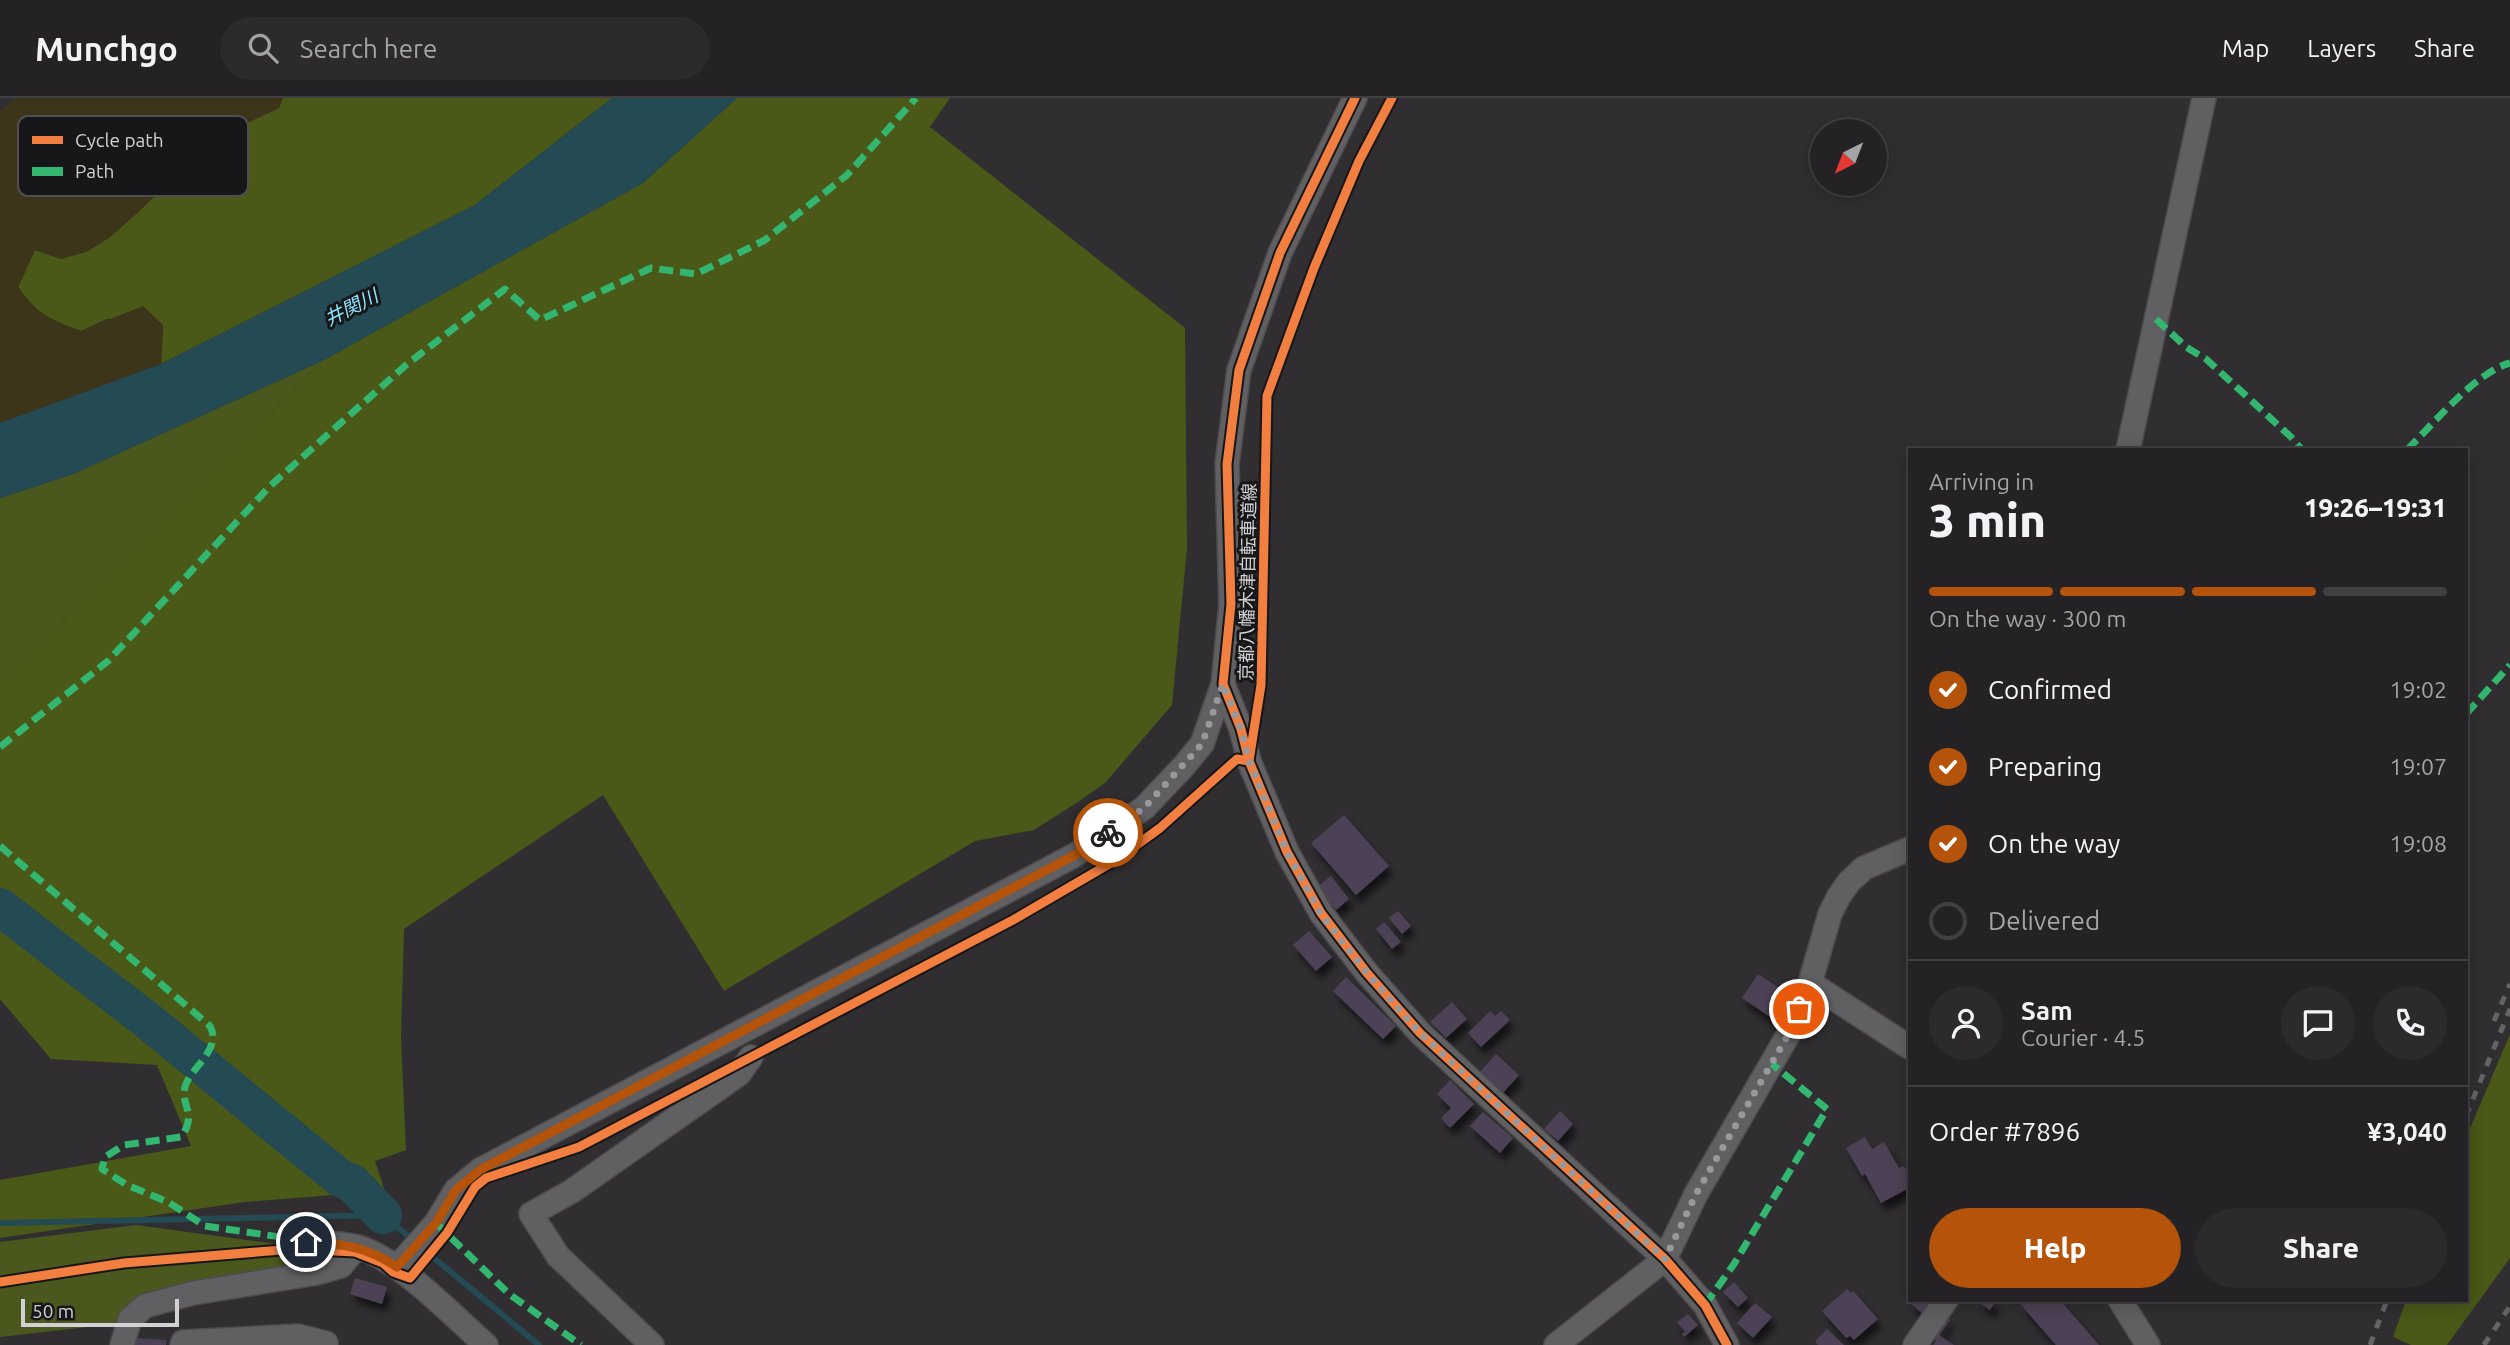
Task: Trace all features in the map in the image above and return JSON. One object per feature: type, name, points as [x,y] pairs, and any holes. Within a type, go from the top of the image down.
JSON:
[{"type":"street","points":[[399,1265],[429,1231],[456,1190],[480,1170],[1075,855],[1144,808],[1202,744],[1223,684],[1231,604],[1227,464],[1240,370],[1280,253],[1354,98]]},
{"type":"street","points":[[2129,448],[2204,98]]},
{"type":"street","points":[[1223,684],[1241,729],[1249,761],[1287,852],[1321,914],[1367,973],[1420,1033],[1665,1259],[1705,1305],[1727,1345]]},
{"type":"street","points":[[1556,1345],[1665,1259],[1696,1194],[1788,1035],[1810,983],[1830,914],[1849,882],[1864,868],[1908,849]]},
{"type":"street","points":[[1810,983],[1908,1046]]},
{"type":"street","points":[[653,1345],[558,1256],[531,1214],[572,1191],[728,1082],[751,1057]]},
{"type":"street","points":[[294,1239],[357,1247],[399,1265],[486,1345]]},
{"type":"street","points":[[122,1345],[130,1319],[145,1306],[193,1293],[317,1273],[341,1266],[357,1247]]},
{"type":"street","points":[[1914,1345],[1945,1302]]},
{"type":"street","points":[[2121,1302],[2148,1345]]},
{"type":"street","points":[[182,1345],[183,1342],[298,1336],[326,1343],[325,1345]]},
{"type":"green space","points":[[283,98],[612,98],[475,205],[161,364],[163,325],[107,319],[81,331],[45,315],[18,287],[35,250],[61,259],[88,251],[110,237],[155,196],[248,196],[248,122],[279,108]]},
{"type":"green space","points":[[737,98],[950,98],[930,127],[1185,328],[1187,548],[1172,705],[1105,783],[1078,802],[1034,830],[975,841],[724,991],[603,795],[404,929],[401,1038],[406,1150],[375,1161],[385,1191],[245,1202],[0,1238],[0,1180],[191,1146],[157,1065],[51,1059],[0,999],[0,685],[324,360],[643,183]]},
{"type":"green space","points":[[324,360],[0,685],[0,498],[73,474]]},
{"type":"green space","points":[[2510,1034],[2510,1258],[2447,1345],[2411,1345],[2393,1337],[2405,1302],[2468,1302],[2468,1133]]},
{"type":"green space","points":[[136,1225],[277,1244],[319,1260],[136,1301],[114,1324],[0,1337],[0,1242]]},
{"type":"sand","points":[[16,98],[283,98],[279,108],[248,122],[248,116],[18,116],[18,196],[155,196],[110,237],[88,251],[61,259],[35,250],[18,287],[38,310],[81,331],[143,306],[163,325],[161,364],[0,423],[0,111]]},
{"type":"water","name":"井関川","points":[[612,98],[737,98],[643,183],[324,360],[73,474],[0,498],[0,423],[161,364],[475,205]]},
{"type":"building","points":[[1344,815],[1389,866],[1356,895],[1311,843]]},
{"type":"building","points":[[1331,876],[1349,899],[1336,910],[1317,887]]},
{"type":"building","points":[[1398,911],[1411,926],[1402,934],[1389,918]]},
{"type":"building","points":[[1384,922],[1401,942],[1392,949],[1376,929]]},
{"type":"building","points":[[1309,931],[1332,957],[1316,971],[1293,945]]},
{"type":"building","points":[[1758,974],[1793,997],[1776,1021],[1742,998]]},
{"type":"building","points":[[1346,977],[1396,1026],[1383,1039],[1333,991]]},
{"type":"building","points":[[1452,1002],[1467,1019],[1446,1038],[1430,1022]]},
{"type":"building","points":[[1490,1011],[1495,1016],[1501,1011],[1510,1020],[1481,1047],[1468,1033]]},
{"type":"building","points":[[1496,1054],[1519,1075],[1501,1095],[1478,1074]]},
{"type":"building","points":[[1450,1080],[1474,1104],[1450,1128],[1441,1118],[1451,1108],[1437,1094]]},
{"type":"building","points":[[1560,1111],[1573,1124],[1558,1141],[1544,1129]]},
{"type":"building","points":[[1483,1112],[1513,1138],[1500,1153],[1470,1126]]},
{"type":"building","points":[[1865,1137],[1872,1149],[1884,1142],[1899,1168],[1904,1166],[1908,1173],[1908,1189],[1881,1203],[1846,1148]]},
{"type":"building","points":[[355,1278],[387,1287],[382,1304],[350,1294]]},
{"type":"building","points":[[1734,1282],[1748,1298],[1738,1307],[1723,1292]]},
{"type":"building","points":[[1847,1289],[1851,1293],[1853,1291],[1878,1319],[1854,1340],[1850,1336],[1846,1338],[1822,1311]]},
{"type":"building","points":[[1909,1302],[1935,1302],[1924,1315]]},
{"type":"building","points":[[1979,1302],[1995,1302],[1990,1310]]},
{"type":"building","points":[[2025,1302],[2062,1302],[2099,1345],[2056,1345],[2021,1305]]},
{"type":"building","points":[[1755,1303],[1772,1317],[1753,1338],[1737,1323]]},
{"type":"building","points":[[1688,1314],[1698,1325],[1684,1337],[1682,1334],[1685,1332],[1677,1322]]},
{"type":"building","points":[[1945,1317],[1950,1320],[1939,1335],[1954,1345],[1933,1345],[1936,1341],[1931,1337]]},
{"type":"building","points":[[1827,1329],[1844,1345],[1818,1345],[1815,1341]]},
{"type":"building","points":[[136,1338],[166,1340],[166,1345],[135,1345]]},
{"type":"waterway","points":[[0,907],[148,1021],[340,1178],[352,1183],[383,1215]]},
{"type":"waterway","points":[[0,1223],[383,1215],[414,1241]]},
{"type":"waterway","points":[[422,1248],[539,1345]]},
{"type":"railway","points":[[2494,1021],[2510,984]]},
{"type":"railway","points":[[2468,1111],[2510,1009]]},
{"type":"railway","points":[[2370,1345],[2386,1302]]},
{"type":"railway","points":[[2484,1345],[2510,1306]]},
{"type":"marked path","points":[[0,747],[108,661],[270,486],[406,365],[505,289],[540,320],[651,268],[696,274],[765,240],[847,175],[916,98]]},
{"type":"marked path","points":[[2156,319],[2186,347],[2206,359],[2300,448]]},
{"type":"marked path","points":[[2409,448],[2469,388],[2497,368],[2510,363]]},
{"type":"marked path","points":[[2468,712],[2510,665]]},
{"type":"marked path","points":[[0,846],[210,1026],[213,1034],[210,1049],[186,1084],[184,1098],[188,1121],[181,1137],[124,1145],[105,1157],[102,1169],[127,1185],[168,1202],[205,1226],[294,1239],[294,1249]]},
{"type":"marked path","points":[[1705,1305],[1734,1264],[1827,1109],[1772,1064]]},
{"type":"marked path","points":[[436,1223],[509,1294],[581,1345]]},
{"type":"cycle path","name":"京都八幡木津自転車道線","points":[[1355,98],[1280,253],[1239,370],[1227,464],[1231,604],[1223,684],[1241,729],[1249,761],[1287,852],[1321,913],[1367,973],[1420,1033],[1665,1259],[1705,1305],[1727,1345]]},
{"type":"cycle path","name":"京都八幡木津自転車道線","points":[[0,1282],[124,1263],[294,1249],[355,1252],[410,1278],[447,1233],[475,1187],[486,1178],[579,1147],[1013,920],[1116,860],[1160,828],[1237,759],[1249,761],[1261,685],[1267,396],[1314,268],[1359,161],[1392,98]]},
{"type":"way so far","points":[[1108,833],[1144,808],[1202,744],[1223,684],[1241,729],[1249,761],[1287,852],[1321,914],[1367,973],[1420,1033],[1665,1259],[1696,1194],[1788,1035],[1799,1009]]},
{"type":"route","points":[[306,1242],[357,1247],[378,1254],[397,1267],[436,1223],[456,1190],[480,1170],[1075,855],[1108,833]]}]
